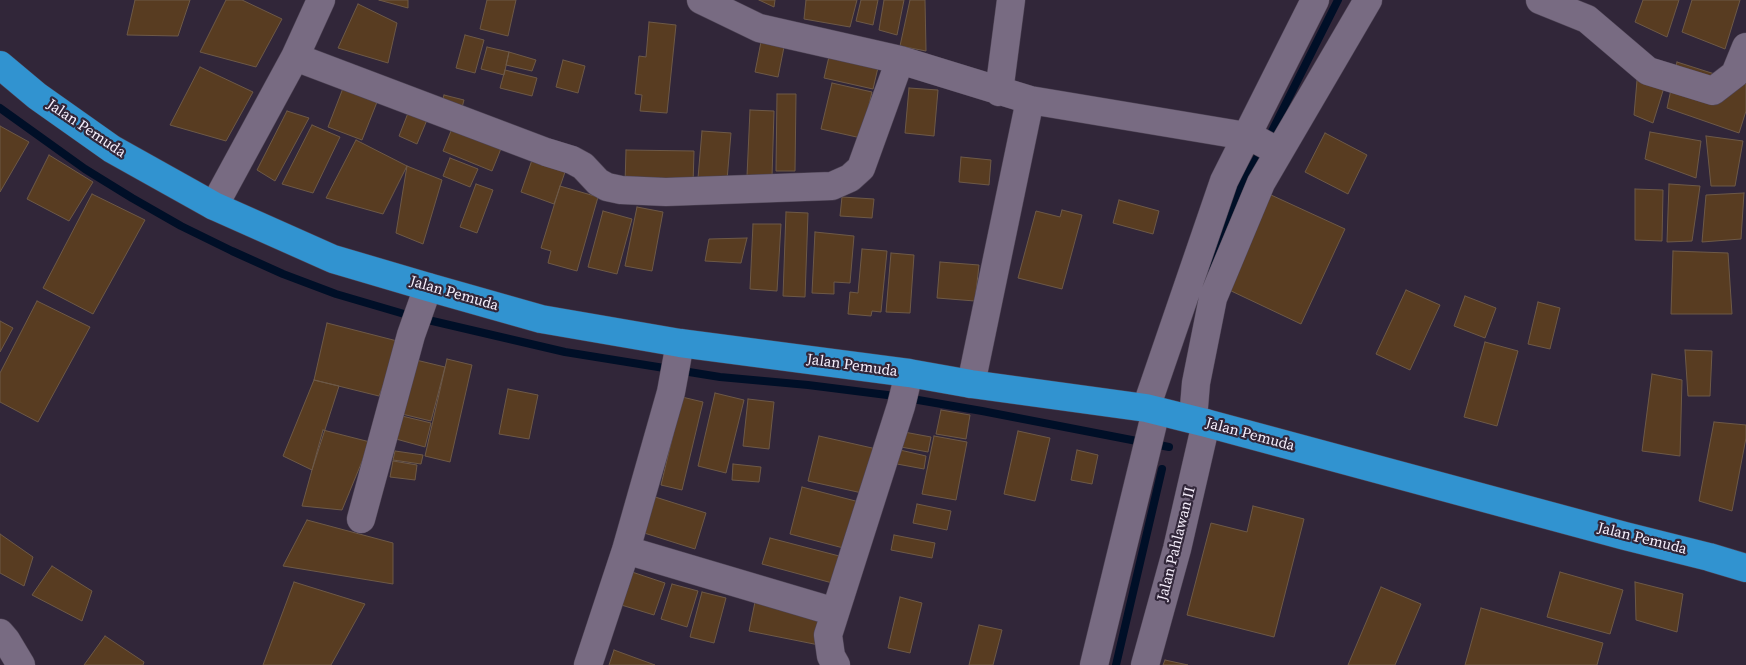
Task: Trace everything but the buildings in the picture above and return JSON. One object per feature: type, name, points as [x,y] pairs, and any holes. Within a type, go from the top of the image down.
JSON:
[{"type":"highway","name":"Jalan Pemuda","points":[[0,65],[37,96],[112,149],[214,206],[333,259],[426,294],[679,351],[905,388],[972,384],[1169,423],[1709,556],[1746,568]]},
{"type":"street","points":[[214,206],[294,57],[321,0]]},
{"type":"street","points":[[701,0],[759,28],[900,60],[1030,100],[1263,144]]},
{"type":"street","points":[[999,92],[1011,0]]},
{"type":"street","points":[[1169,423],[1196,383],[1213,298],[1261,183],[1263,144],[1315,0]]},
{"type":"street","points":[[1094,665],[1169,423],[1224,181],[1263,144],[1368,0]]},
{"type":"street","points":[[1540,0],[1588,19],[1648,71],[1713,91],[1735,74],[1746,46]]},
{"type":"street","points":[[294,57],[546,152],[572,160],[583,166],[598,182],[607,187],[621,190],[666,192],[832,186],[850,178],[860,168],[900,60]]},
{"type":"street","points":[[972,384],[1030,100]]},
{"type":"street","points":[[361,519],[411,334],[426,294]]},
{"type":"street","points":[[588,665],[626,550],[670,392],[679,351]]},
{"type":"street","points":[[836,665],[830,656],[828,635],[905,388]]},
{"type":"street","name":"Jalan Pahlawan II","points":[[1145,665],[1177,550],[1169,423]]},
{"type":"street","points":[[626,550],[835,612]]},
{"type":"street","points":[[0,633],[20,665]]},
{"type":"waterway","points":[[1203,291],[1206,276],[1240,187],[1270,135],[1338,0]]},
{"type":"waterway","points":[[0,108],[85,169],[181,226],[283,274],[336,294],[411,316],[565,352],[720,377],[808,385],[895,396],[1142,442]]},
{"type":"waterway","points":[[1154,444],[1169,447]]},
{"type":"waterway","points":[[1116,665],[1162,469]]}]
